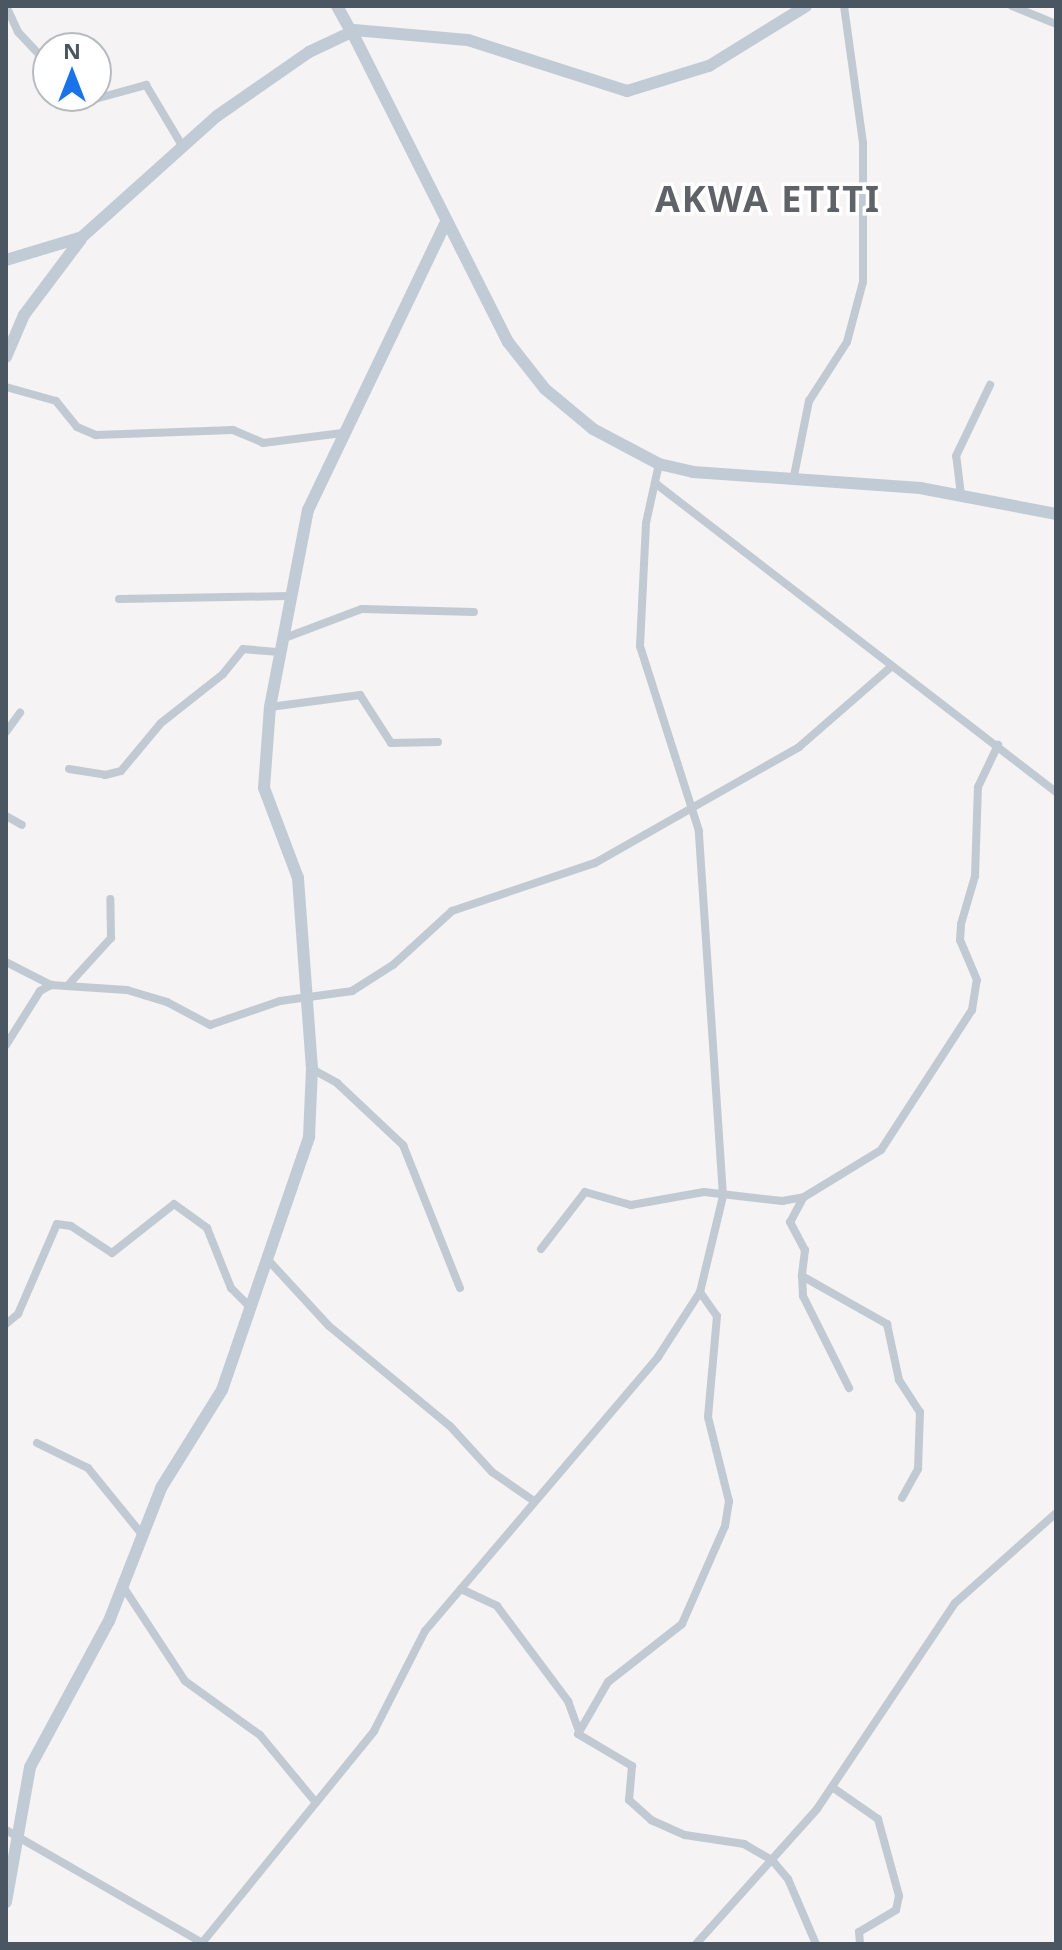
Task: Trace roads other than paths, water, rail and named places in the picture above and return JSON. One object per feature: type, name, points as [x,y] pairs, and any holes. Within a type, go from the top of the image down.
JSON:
[{"type":"main road","points":[[337,6],[445,224],[508,342],[545,389],[593,429],[659,464],[793,481],[961,495],[1056,514]]},
{"type":"main road","points":[[6,357],[24,315],[82,237],[183,147],[267,79],[351,31],[458,38],[627,91],[709,66],[805,6]]},
{"type":"main road","points":[[6,1902],[21,1837],[30,1767],[122,1585],[140,1532],[161,1488],[214,1408],[269,1261],[309,1137],[312,1069],[298,878],[264,788],[270,707],[299,536],[342,433],[445,224]]},
{"type":"main road","points":[[6,260],[82,237]]},
{"type":"street","points":[[6,6],[18,32],[32,47]]},
{"type":"street","points":[[793,481],[809,401],[847,342],[863,282],[863,143],[844,6]]},
{"type":"street","points":[[1012,6],[1056,24]]},
{"type":"street","points":[[112,94],[146,85],[183,147]]},
{"type":"street","points":[[961,495],[956,456],[990,385]]},
{"type":"street","points":[[6,387],[56,401],[77,427],[96,435],[233,430],[263,443],[342,433]]},
{"type":"street","points":[[6,1830],[203,1943],[313,1799],[374,1731],[407,1657],[534,1501],[658,1357],[700,1292],[723,1196],[692,804],[640,646],[645,537],[659,464]]},
{"type":"street","points":[[655,483],[1056,792]]},
{"type":"street","points":[[119,599],[288,596]]},
{"type":"street","points":[[69,769],[105,775],[121,771],[161,723],[223,674],[243,649],[280,646],[362,609],[474,612]]},
{"type":"street","points":[[6,1045],[40,991],[51,985],[70,983],[167,1002],[201,1025],[280,1001],[308,1000],[352,991],[393,965],[452,911],[571,874],[824,732],[892,666]]},
{"type":"street","points":[[270,707],[360,695],[391,743],[438,742]]},
{"type":"street","points":[[6,732],[20,713]]},
{"type":"street","points":[[849,1388],[803,1296],[805,1250],[790,1222],[804,1197],[881,1150],[972,1010],[977,980],[960,940],[961,924],[975,876],[978,787],[998,745]]},
{"type":"street","points":[[6,816],[22,825]]},
{"type":"street","points":[[70,983],[111,938],[110,899]]},
{"type":"street","points":[[6,962],[51,985]]},
{"type":"street","points":[[312,1069],[337,1083],[403,1145],[460,1288]]},
{"type":"street","points":[[541,1249],[585,1192],[631,1205],[681,1194],[804,1197]]},
{"type":"street","points":[[6,1324],[18,1314],[57,1224],[71,1226],[112,1253],[174,1204],[207,1228],[231,1288],[251,1308]]},
{"type":"street","points":[[269,1261],[329,1326],[450,1426],[492,1472],[534,1501]]},
{"type":"street","points":[[802,1276],[880,1319],[891,1334],[899,1380],[920,1412],[918,1469],[902,1498]]},
{"type":"street","points":[[578,1729],[608,1682],[682,1624],[725,1526],[729,1501],[708,1417],[717,1316],[700,1292]]},
{"type":"street","points":[[37,1443],[88,1468],[140,1532]]},
{"type":"street","points":[[696,1944],[772,1860],[832,1787],[955,1603],[1056,1513]]},
{"type":"street","points":[[122,1585],[185,1681],[260,1735],[313,1799]]},
{"type":"street","points":[[461,1589],[497,1606],[568,1701],[580,1740],[632,1766],[629,1800],[651,1820],[697,1838],[744,1844],[772,1860],[788,1879],[816,1944]]},
{"type":"street","points":[[832,1787],[878,1819],[899,1896],[896,1910],[859,1932],[860,1944]]},
{"type":"district","name":"AKWA ETITI","points":[[768,199]]}]
